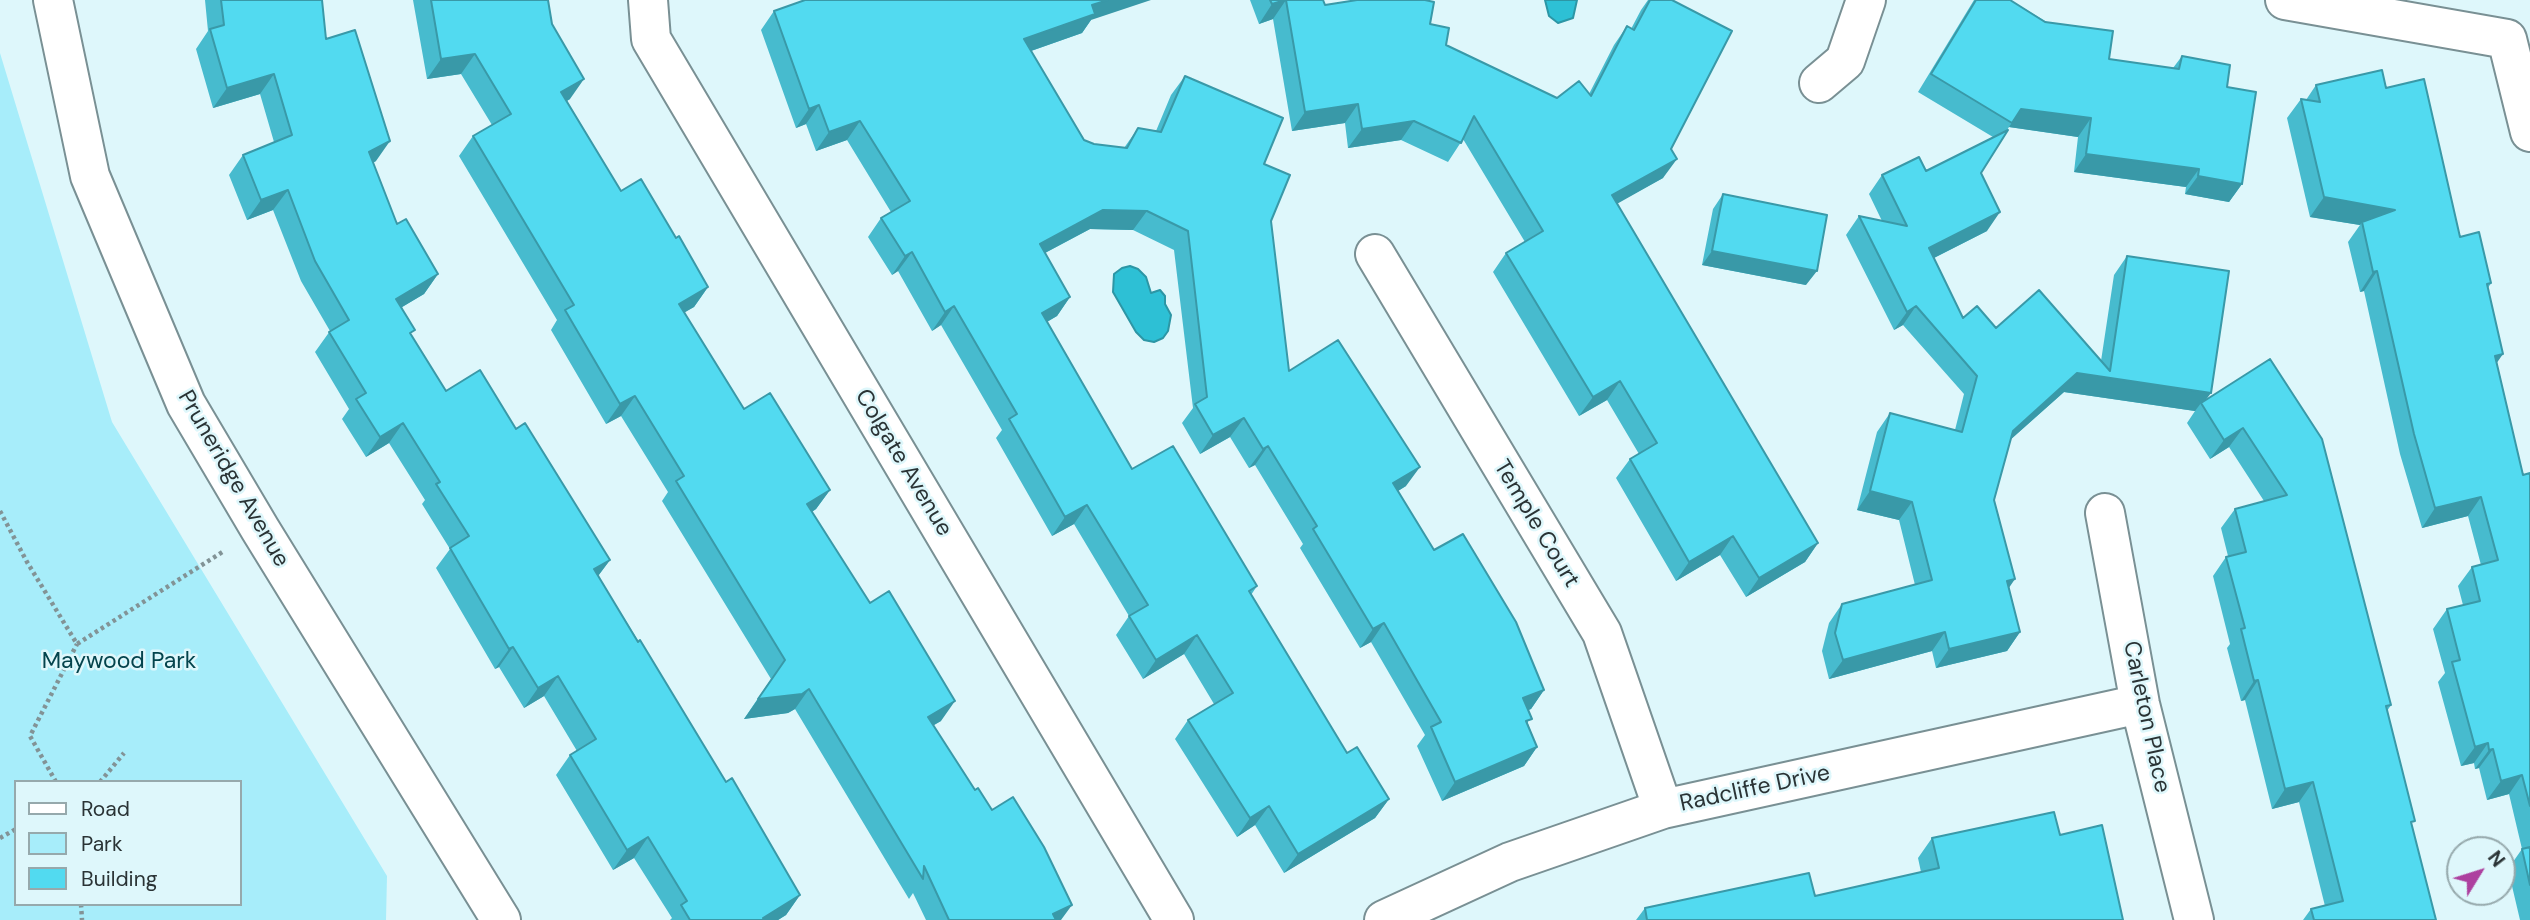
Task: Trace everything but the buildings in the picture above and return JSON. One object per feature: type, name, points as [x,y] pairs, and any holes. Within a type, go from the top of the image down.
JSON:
[{"type":"street","name":"Pruneridge Avenue","points":[[53,0],[90,176],[186,404],[260,530],[500,920]]},
{"type":"street","name":"Colgate Avenue","points":[[648,0],[652,39],[1174,920]]},
{"type":"street","points":[[1819,83],[1845,61],[1866,0]]},
{"type":"street","points":[[2285,0],[2507,40],[2530,132]]},
{"type":"street","name":"Temple Court","points":[[1375,254],[1602,633],[1663,808]]},
{"type":"street","name":"Carleton Place","points":[[2105,513],[2140,704],[2194,920]]},
{"type":"street","name":"Radcliffe Drive","points":[[1384,920],[1510,862],[1663,808],[2140,704]]},
{"type":"path","points":[[0,511],[27,562],[77,644]]},
{"type":"path","points":[[55,780],[30,736],[77,644],[260,530]]},
{"type":"path","points":[[102,780],[124,753]]},
{"type":"green space","name":"Maywood Park","points":[[0,53],[112,422],[387,876],[386,920],[0,920]]},
{"type":"shaded area","points":[[1545,0],[1577,0],[1573,18],[1558,23],[1549,16]]},
{"type":"shaded area","points":[[1130,266],[1146,277],[1151,293],[1160,290],[1165,296],[1165,304],[1171,315],[1168,331],[1163,338],[1154,342],[1144,340],[1136,332],[1113,292],[1114,274]]}]
